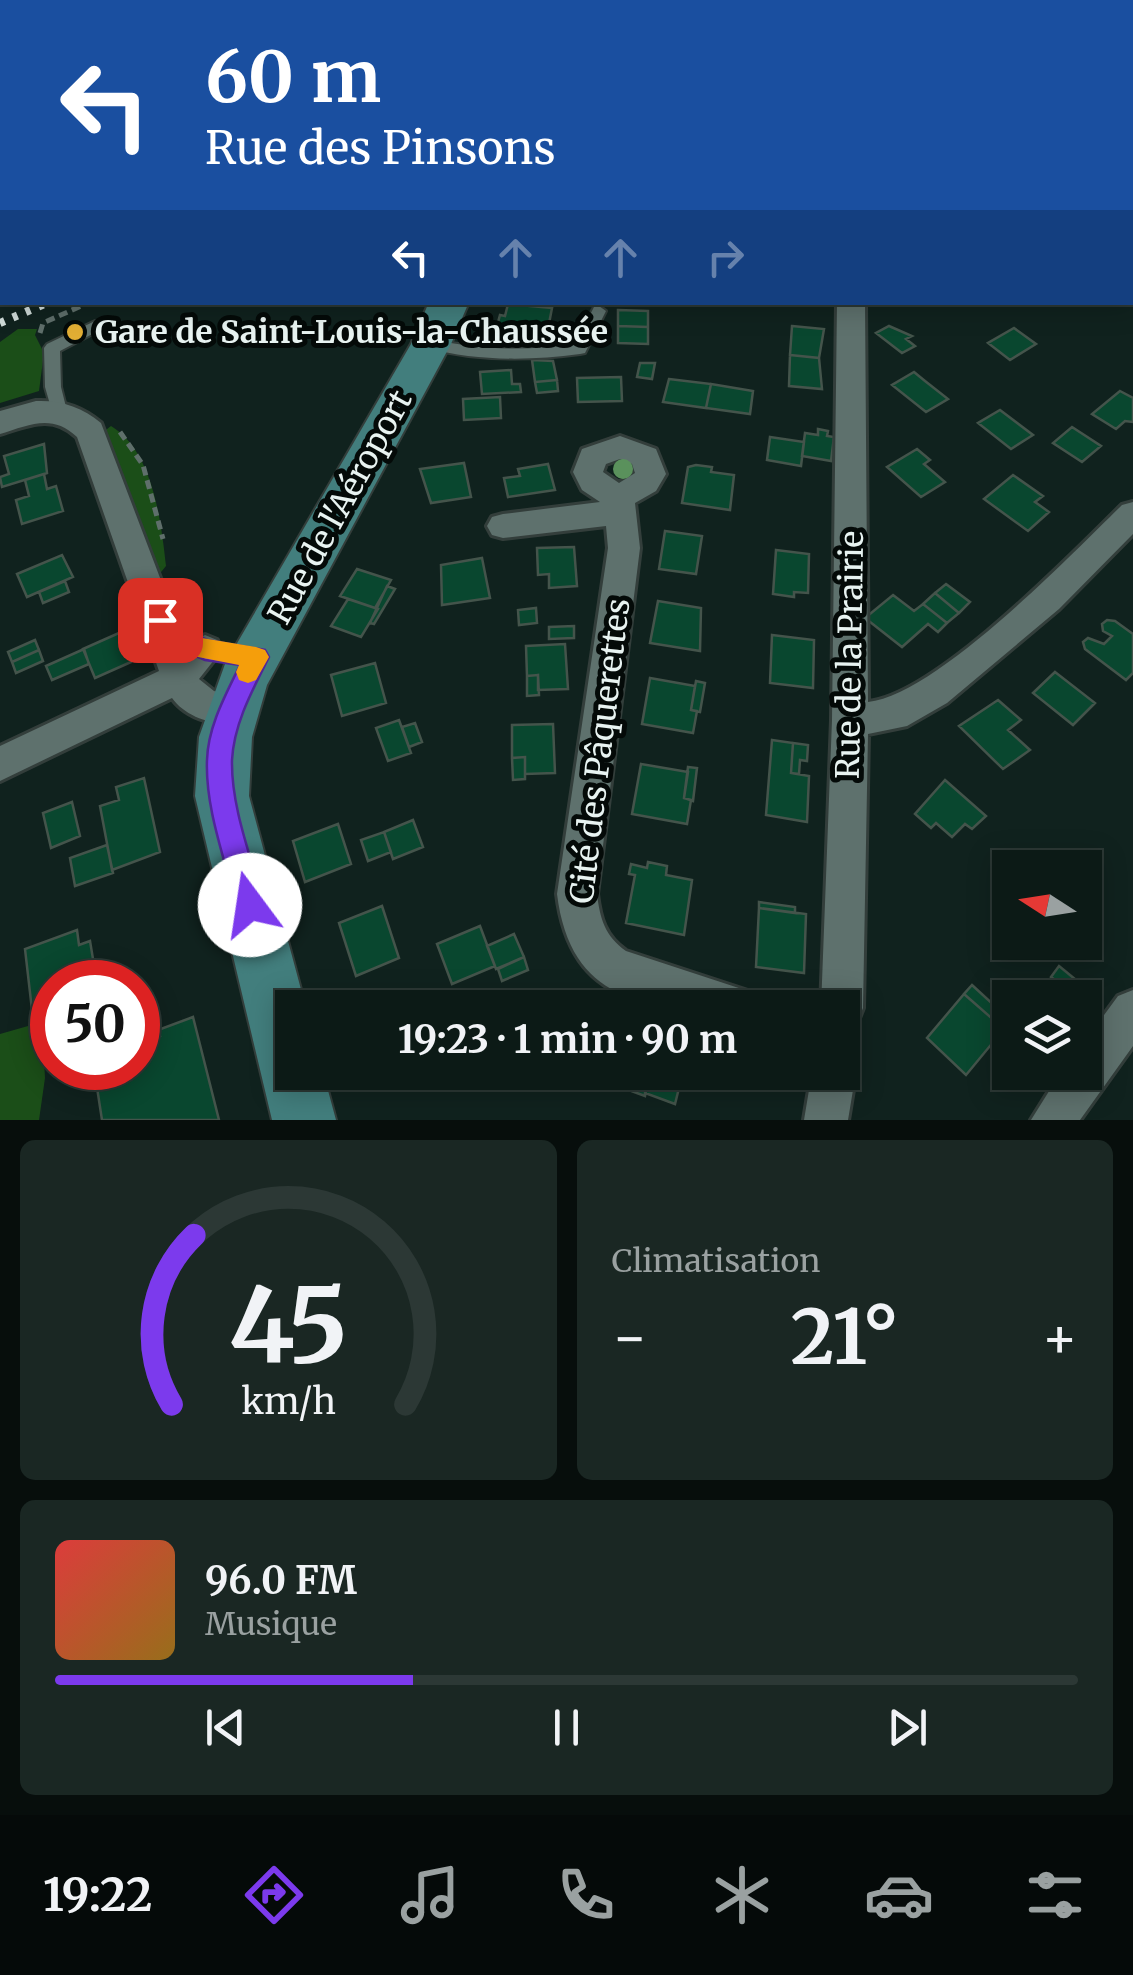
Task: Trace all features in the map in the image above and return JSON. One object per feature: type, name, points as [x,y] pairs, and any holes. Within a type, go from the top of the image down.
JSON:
[{"type":"main road","name":"Rue de l'Aéroport","points":[[304,1120],[222,796],[220,758],[230,710],[256,657],[440,323]]},
{"type":"street","name":"Rue de la Prairie","points":[[842,990],[850,720],[851,305]]},
{"type":"street","points":[[0,423],[38,410],[59,410],[80,420],[90,431],[165,632],[178,678],[190,695],[207,705],[230,710]]},
{"type":"street","name":"Cité des Pâquerettes","points":[[504,526],[620,503],[624,548],[576,894],[581,925],[603,961],[682,990]]},
{"type":"street","points":[[850,720],[894,715],[935,692],[1047,599],[1133,514]]},
{"type":"street","points":[[165,632],[205,650],[256,657]]},
{"type":"street","points":[[0,764],[178,678],[205,650]]},
{"type":"street","points":[[1053,1120],[1133,1011]]},
{"type":"street","points":[[826,1120],[831,1090]]},
{"type":"lane","points":[[440,323],[456,351],[544,354],[580,349],[599,311]]},
{"type":"lane","points":[[59,410],[53,387],[52,348],[95,326]]},
{"type":"green space","points":[[18,329],[37,329],[35,335],[44,353],[39,391],[0,403],[0,342]]},
{"type":"green space","points":[[111,426],[125,437],[146,469],[166,566],[157,577],[102,433]]},
{"type":"green space","points":[[30,1025],[30,1090],[43,1090],[39,1120],[0,1120],[0,1034]]},
{"type":"building","points":[[508,305],[552,308],[547,334],[495,333],[500,315],[505,316]]},
{"type":"building","points":[[618,310],[648,311],[648,327],[618,326]]},
{"type":"building","points":[[618,326],[648,327],[648,344],[618,343]]},
{"type":"building","points":[[792,326],[824,329],[819,358],[790,355]]},
{"type":"building","points":[[889,326],[912,336],[906,339],[915,346],[902,353],[876,333]]},
{"type":"building","points":[[1014,328],[1036,344],[1010,360],[988,343]]},
{"type":"building","points":[[790,355],[819,358],[822,389],[789,386]]},
{"type":"building","points":[[532,360],[553,361],[557,380],[535,382]]},
{"type":"building","points":[[640,363],[655,363],[652,379],[637,377]]},
{"type":"building","points":[[511,370],[512,384],[520,384],[521,392],[482,394],[480,372]]},
{"type":"building","points":[[914,372],[948,399],[926,412],[892,385]]},
{"type":"building","points":[[621,377],[622,401],[578,402],[577,378]]},
{"type":"building","points":[[669,379],[711,384],[706,408],[663,402]]},
{"type":"building","points":[[557,380],[558,391],[537,393],[535,382]]},
{"type":"building","points":[[711,384],[753,391],[750,414],[706,408]]},
{"type":"building","points":[[1120,391],[1133,398],[1133,422],[1125,421],[1116,429],[1092,414]]},
{"type":"building","points":[[500,397],[501,418],[464,420],[463,399]]},
{"type":"building","points":[[1000,410],[1033,435],[1011,449],[978,423]]},
{"type":"building","points":[[1072,427],[1101,446],[1082,462],[1053,443]]},
{"type":"building","points":[[818,429],[834,437],[831,461],[802,456],[805,433],[818,435]]},
{"type":"building","points":[[770,437],[804,442],[801,466],[767,460]]},
{"type":"building","points":[[44,444],[47,473],[2,487],[0,477],[9,474],[4,456]]},
{"type":"building","points":[[917,449],[930,460],[924,464],[945,482],[921,497],[887,467]]},
{"type":"building","points":[[464,463],[471,497],[431,503],[420,469]]},
{"type":"building","points":[[548,464],[555,490],[508,497],[504,478],[520,476],[518,469]]},
{"type":"building","points":[[696,465],[734,475],[730,510],[682,503],[688,467]]},
{"type":"building","points":[[44,474],[47,489],[56,486],[63,511],[22,524],[16,500],[29,496],[25,480]]},
{"type":"building","points":[[1013,475],[1043,496],[1035,502],[1049,512],[1028,531],[984,499]]},
{"type":"building","points":[[665,531],[702,536],[696,574],[659,569]]},
{"type":"building","points":[[574,547],[577,586],[549,588],[549,574],[538,575],[537,548]]},
{"type":"building","points":[[776,550],[809,554],[808,593],[794,592],[794,597],[773,594]]},
{"type":"building","points":[[62,555],[73,577],[27,597],[17,574]]},
{"type":"building","points":[[482,558],[490,598],[442,605],[441,565]]},
{"type":"building","points":[[357,569],[391,580],[375,608],[340,596]]},
{"type":"building","points":[[65,581],[69,592],[43,603],[39,592]]},
{"type":"building","points":[[946,584],[970,602],[959,613],[935,593]]},
{"type":"building","points":[[387,586],[395,589],[374,624],[370,623]]},
{"type":"building","points":[[935,593],[959,613],[947,623],[923,604]]},
{"type":"building","points":[[893,595],[914,611],[923,604],[947,623],[938,632],[928,624],[902,647],[865,618]]},
{"type":"building","points":[[348,599],[378,609],[361,637],[331,626]]},
{"type":"building","points":[[658,601],[701,608],[700,651],[650,643]]},
{"type":"building","points":[[536,608],[537,623],[519,625],[518,610]]},
{"type":"building","points":[[1107,620],[1133,634],[1133,673],[1126,680],[1085,649],[1083,642],[1088,638],[1104,644],[1112,636],[1103,631],[1102,624]]},
{"type":"building","points":[[574,626],[574,638],[549,639],[549,627]]},
{"type":"building","points":[[119,633],[131,662],[95,678],[83,649]]},
{"type":"building","points":[[772,635],[814,640],[813,688],[770,683]]},
{"type":"building","points":[[35,640],[39,650],[12,662],[8,652]]},
{"type":"building","points":[[565,644],[568,689],[538,690],[538,675],[527,676],[526,646]]},
{"type":"building","points":[[84,649],[89,664],[52,680],[46,666]]},
{"type":"building","points":[[39,650],[43,661],[16,673],[12,662]]},
{"type":"building","points":[[375,663],[386,703],[342,716],[331,675]]},
{"type":"building","points":[[1055,672],[1095,703],[1073,725],[1033,693]]},
{"type":"building","points":[[538,675],[539,695],[527,696],[527,676]]},
{"type":"building","points":[[650,678],[695,686],[691,710],[697,711],[693,733],[642,724]]},
{"type":"building","points":[[696,681],[705,683],[700,712],[691,710]]},
{"type":"building","points":[[998,700],[1021,720],[1008,730],[1030,750],[1003,769],[959,726]]},
{"type":"building","points":[[399,720],[411,753],[388,761],[376,728]]},
{"type":"building","points":[[415,723],[422,742],[409,747],[402,727]]},
{"type":"building","points":[[553,724],[555,773],[525,774],[525,757],[512,758],[512,725]]},
{"type":"building","points":[[772,740],[793,743],[791,773],[809,776],[807,822],[766,815]]},
{"type":"building","points":[[793,743],[808,745],[807,761],[800,760],[799,774],[791,773]]},
{"type":"building","points":[[525,757],[525,779],[513,780],[512,758]]},
{"type":"building","points":[[641,764],[688,772],[684,798],[691,800],[687,824],[632,814]]},
{"type":"building","points":[[688,767],[697,768],[693,801],[684,798]]},
{"type":"building","points":[[144,778],[160,852],[112,870],[100,806],[119,800],[116,787]]},
{"type":"building","points":[[945,780],[986,816],[972,829],[965,824],[952,837],[936,823],[931,828],[915,814]]},
{"type":"building","points":[[72,802],[80,836],[51,848],[43,813]]},
{"type":"building","points":[[413,820],[423,847],[393,859],[384,832]]},
{"type":"building","points":[[338,824],[351,864],[305,882],[293,841]]},
{"type":"building","points":[[384,832],[391,852],[368,861],[361,840]]},
{"type":"building","points":[[107,845],[113,873],[75,886],[70,858]]},
{"type":"building","points":[[648,862],[667,866],[666,875],[692,880],[684,935],[626,923],[635,875],[629,874],[631,864],[647,868]]},
{"type":"building","points":[[759,902],[795,907],[795,913],[759,908]]},
{"type":"building","points":[[382,906],[399,958],[356,976],[339,923]]},
{"type":"building","points":[[759,908],[806,914],[804,973],[756,967]]},
{"type":"building","points":[[480,926],[495,966],[452,984],[437,944]]},
{"type":"building","points":[[77,930],[79,945],[90,941],[93,960],[30,960],[30,993],[25,949]]},
{"type":"building","points":[[514,934],[524,957],[496,969],[487,946]]},
{"type":"building","points":[[524,957],[528,970],[502,981],[498,969]]},
{"type":"building","points":[[1059,966],[1076,980],[1055,980],[1051,977]]},
{"type":"building","points":[[972,985],[992,1003],[992,1018],[964,994]]},
{"type":"building","points":[[964,994],[992,1018],[992,1044],[966,1075],[927,1038]]},
{"type":"building","points":[[193,1017],[219,1120],[102,1120],[97,1090],[160,1090],[160,1029]]},
{"type":"building","points":[[646,1090],[678,1090],[675,1104],[645,1093]]},
{"type":"railway","points":[[0,323],[42,305]]},
{"type":"slow traffic","points":[[202,649],[256,657],[248,672]]},
{"type":"place","name":"Gare de Saint-Louis-la-Chaussée","points":[[75,332]]},
{"type":"route","points":[[160,620],[165,632],[205,650],[256,657],[230,710],[220,758],[222,796],[250,905]]}]
